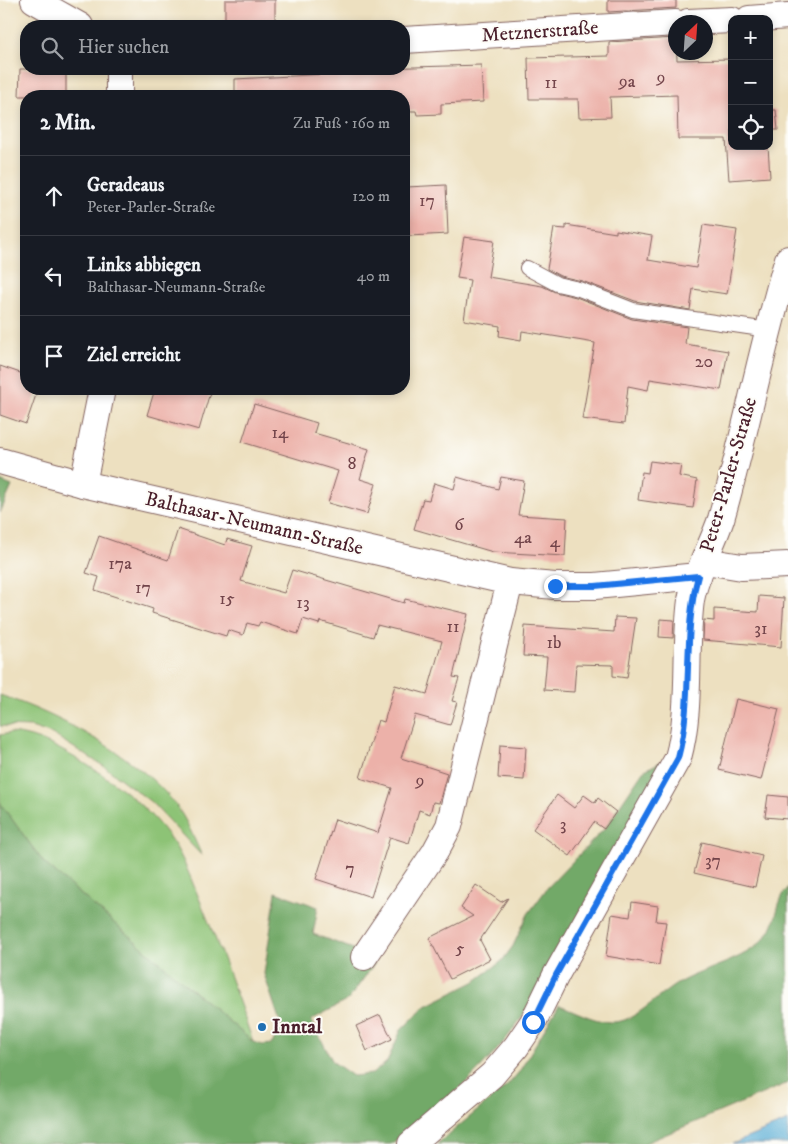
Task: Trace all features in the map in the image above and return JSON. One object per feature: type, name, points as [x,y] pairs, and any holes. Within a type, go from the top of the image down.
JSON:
[{"type":"street","points":[[34,0],[69,20]]},
{"type":"street","points":[[773,17],[788,16]]},
{"type":"street","points":[[713,21],[728,20]]},
{"type":"street","name":"Metznerstraße","points":[[410,40],[668,24]]},
{"type":"street","points":[[119,75],[119,90]]},
{"type":"street","name":"Peter-Parler-Straße","points":[[411,1144],[492,1075],[516,1048],[533,1022],[556,975],[674,767],[682,742],[692,600],[701,568],[720,519],[768,330],[781,303],[788,259]]},
{"type":"street","points":[[83,484],[101,395]]},
{"type":"street","name":"Balthasar-Neumann-Straße","points":[[0,461],[83,484],[510,582],[555,586],[595,586],[701,568],[788,565]]},
{"type":"street","points":[[364,957],[435,852],[450,826],[510,582]]},
{"type":"lane","points":[[527,268],[557,284],[579,289],[633,310],[768,330]]},
{"type":"green space","points":[[0,481],[12,486],[0,513]]},
{"type":"green space","points":[[0,695],[48,714],[99,741],[146,774],[165,792],[180,811],[202,856],[151,802],[105,767],[52,734],[31,727],[0,726]]},
{"type":"green space","points":[[11,733],[31,737],[49,744],[97,771],[135,800],[167,834],[180,854],[192,881],[222,954],[253,1042],[44,863],[0,803],[0,735]]},
{"type":"green space","points":[[668,758],[522,1017],[494,1054],[462,1086],[428,1116],[391,1144],[0,1144],[0,803],[44,863],[253,1042],[262,1045],[272,1044],[281,1025],[264,974],[276,892],[318,907],[313,934],[356,950],[375,963],[348,1000],[311,1020],[333,1062],[353,1076],[372,1074],[387,1062],[401,1030],[426,1006],[474,982],[502,961],[513,946],[528,914],[548,887],[604,829],[643,771]]},
{"type":"green space","points":[[788,888],[788,1083],[643,1144],[437,1144],[507,1086],[519,1072],[559,1005],[597,1020],[613,1022],[629,1018],[676,984],[740,956],[760,943],[771,929],[781,899]]},
{"type":"water","points":[[788,1121],[788,1144],[732,1144]]},
{"type":"building","points":[[225,0],[275,0],[275,20],[225,20]]},
{"type":"building","points":[[608,0],[676,0],[676,8],[608,12]]},
{"type":"building","points":[[668,38],[668,60],[728,59],[728,150],[768,150],[770,177],[729,180],[726,139],[678,139],[677,95],[610,97],[611,117],[579,118],[578,99],[529,99],[528,58],[609,56],[609,42]]},
{"type":"building","points":[[481,65],[483,102],[441,104],[441,114],[417,115],[416,111],[410,111],[410,90],[235,90],[235,79],[310,75],[410,75],[410,67]]},
{"type":"building","points":[[20,69],[20,75],[66,75],[66,90],[20,90],[19,96]]},
{"type":"building","points":[[773,110],[776,110],[778,130],[773,130]]},
{"type":"building","points":[[446,185],[448,234],[410,236],[410,187]]},
{"type":"building","points":[[566,225],[616,233],[616,230],[652,236],[648,260],[696,268],[703,225],[737,230],[727,294],[693,289],[690,310],[635,301],[582,281],[560,276],[547,269],[554,228],[566,229]]},
{"type":"building","points":[[464,237],[494,241],[488,277],[542,286],[632,319],[687,327],[685,344],[728,351],[721,390],[650,379],[648,390],[628,386],[624,424],[582,419],[595,343],[522,331],[521,340],[499,336],[500,326],[464,320],[470,280],[457,278]]},
{"type":"building","points":[[0,366],[20,373],[20,395],[36,395],[26,424],[0,415]]},
{"type":"building","points":[[153,395],[209,395],[199,430],[147,415]]},
{"type":"building","points":[[254,404],[317,423],[314,433],[369,449],[360,479],[376,484],[367,514],[328,503],[338,471],[242,442]]},
{"type":"building","points":[[650,461],[681,465],[679,476],[697,480],[693,508],[638,500],[642,472],[648,473]]},
{"type":"building","points":[[457,477],[498,489],[501,477],[524,481],[518,515],[567,518],[565,556],[493,552],[414,529],[423,499],[429,500],[434,483],[454,489]]},
{"type":"building","points":[[178,529],[225,545],[227,539],[252,546],[241,581],[284,593],[292,570],[404,603],[405,599],[468,614],[453,677],[459,678],[452,701],[457,702],[450,725],[415,715],[401,758],[447,773],[439,803],[433,802],[430,814],[419,810],[409,843],[390,837],[371,897],[316,879],[335,819],[378,833],[392,788],[360,778],[378,720],[384,722],[395,685],[427,694],[442,641],[377,625],[373,637],[320,621],[319,624],[303,619],[298,634],[260,622],[258,626],[247,623],[243,635],[228,630],[226,636],[152,613],[153,609],[95,590],[99,577],[86,573],[99,536],[168,560]]},
{"type":"building","points":[[759,596],[784,598],[781,647],[703,640],[704,620],[714,621],[714,609],[758,612]]},
{"type":"building","points":[[615,617],[636,618],[627,678],[613,676],[613,665],[576,664],[574,692],[544,690],[547,657],[523,656],[525,626],[614,632]]},
{"type":"building","points":[[660,619],[674,620],[673,638],[659,637]]},
{"type":"building","points":[[736,699],[779,709],[761,780],[719,770]]},
{"type":"building","points":[[500,745],[526,747],[524,780],[498,778]]},
{"type":"building","points":[[557,795],[574,808],[584,795],[595,803],[598,798],[616,812],[604,829],[594,822],[570,856],[533,829]]},
{"type":"building","points":[[768,795],[788,797],[788,819],[765,817]]},
{"type":"building","points":[[702,842],[762,856],[755,887],[694,873]]},
{"type":"building","points":[[476,885],[501,902],[508,898],[480,940],[490,959],[450,979],[429,938],[473,916],[461,908]]},
{"type":"building","points":[[632,902],[658,906],[656,921],[666,922],[659,965],[606,956],[612,914],[630,917]]},
{"type":"building","points":[[380,1015],[392,1039],[367,1051],[356,1026]]},
{"type":"place","name":"Inntal","points":[[262,1027]]},
{"type":"route","points":[[533,1022],[556,975],[678,758],[682,742],[692,600],[698,576],[595,586],[555,586]]}]
